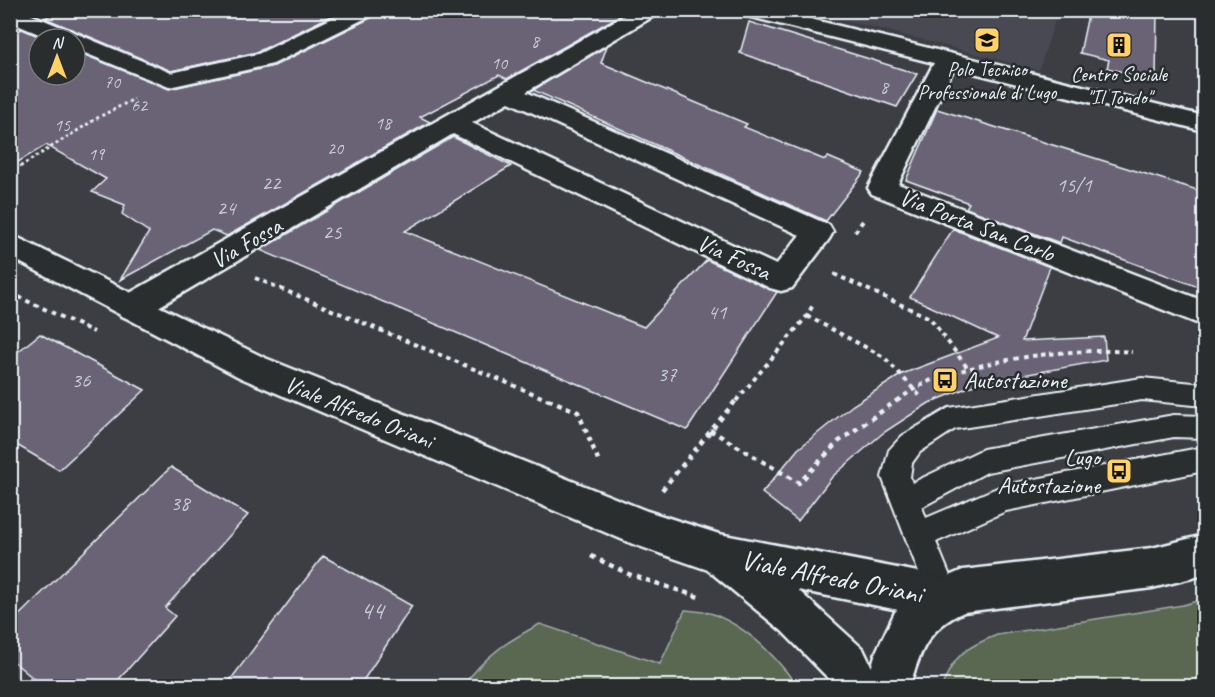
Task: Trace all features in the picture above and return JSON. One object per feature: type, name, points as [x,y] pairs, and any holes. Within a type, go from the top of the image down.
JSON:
[{"type":"street","points":[[87,46],[169,80],[265,58],[367,10]]},
{"type":"street","name":"Via Fossa","points":[[132,307],[650,10]]},
{"type":"street","points":[[746,10],[1204,123]]},
{"type":"street","points":[[21,17],[43,27]]},
{"type":"street","name":"Via Porta San Carlo","points":[[946,61],[882,188],[1204,314]]},
{"type":"street","name":"Via Fossa","points":[[453,124],[782,280],[819,232],[507,92]]},
{"type":"street","name":"Viale Alfredo Oriani","points":[[10,244],[264,372],[647,530],[719,554],[944,598]]},
{"type":"street","name":"Viale Alfredo Oriani","points":[[719,554],[797,616],[847,665],[858,687]]},
{"type":"street","points":[[888,687],[898,646],[914,622],[944,598],[963,591],[1152,568],[1204,555]]},
{"type":"lane","points":[[944,598],[896,477],[899,459],[911,444],[949,419],[1142,389],[1204,395]]},
{"type":"lane","points":[[906,501],[983,461],[1174,426],[1204,428]]},
{"type":"lane","points":[[920,535],[1004,498],[1204,459]]},
{"type":"path","points":[[10,173],[99,117],[169,80]]},
{"type":"path","points":[[851,238],[867,215]]},
{"type":"path","points":[[216,260],[285,291],[578,412],[604,473]]},
{"type":"path","points":[[828,282],[838,264]]},
{"type":"path","points":[[833,273],[930,318],[969,370]]},
{"type":"path","points":[[658,495],[807,316],[817,298]]},
{"type":"path","points":[[807,316],[884,357],[926,403]]},
{"type":"shaded area","name":"Polo Tecnico Professionale di Lugo","points":[[811,11],[1058,11],[1039,70]]},
{"type":"green space","points":[[1204,599],[1204,686],[942,686],[951,667],[962,653],[997,635],[1183,605]]},
{"type":"green space","points":[[685,610],[713,614],[750,635],[771,654],[797,686],[463,686],[497,650],[540,624],[660,664]]},
{"type":"building","points":[[60,10],[343,10],[257,52],[171,71],[87,36],[87,27],[66,27],[45,18]]},
{"type":"building","points":[[379,10],[621,10],[619,16],[507,79],[499,75],[420,117],[430,122],[227,236],[212,230],[120,280],[149,232],[122,214],[125,205],[92,192],[106,179],[46,145],[10,167],[10,35],[22,29],[27,31],[27,87],[87,87],[87,56],[169,89],[274,66],[375,16]]},
{"type":"building","name":"Centro Sociale \"Il Tondo\"","points":[[1089,10],[1157,10],[1156,80],[1107,68],[1109,60],[1080,53]]},
{"type":"building","points":[[749,22],[917,74],[897,107],[740,53]]},
{"type":"building","points":[[607,46],[601,63],[747,124],[744,127],[825,160],[828,157],[864,172],[826,221],[533,90]]},
{"type":"building","points":[[937,109],[1204,192],[1204,289],[1062,237],[1060,243],[966,208],[969,203],[906,180]]},
{"type":"building","points":[[453,137],[511,166],[405,231],[644,327],[707,260],[777,292],[687,430],[260,250]]},
{"type":"building","name":"Autostazione","points":[[953,229],[1050,267],[1022,341],[1104,337],[1106,360],[979,383],[929,403],[883,433],[832,477],[798,521],[762,493],[798,449],[853,405],[902,374],[998,338],[910,297]]},
{"type":"building","points":[[40,334],[145,390],[59,470],[10,441],[10,358]]},
{"type":"building","points":[[171,467],[248,515],[165,608],[175,616],[112,687],[44,687],[10,659],[10,624]]},
{"type":"building","points":[[323,556],[412,606],[359,687],[225,687]]},
{"type":"place","name":"Polo Tecnico Professionale di Lugo","points":[[987,40]]},
{"type":"place","name":"Centro Sociale \"Il Tondo\"","points":[[1119,45]]},
{"type":"place","name":"Autostazione","points":[[945,380]]},
{"type":"place","name":"Lugo Autostazione","points":[[1119,471]]}]
